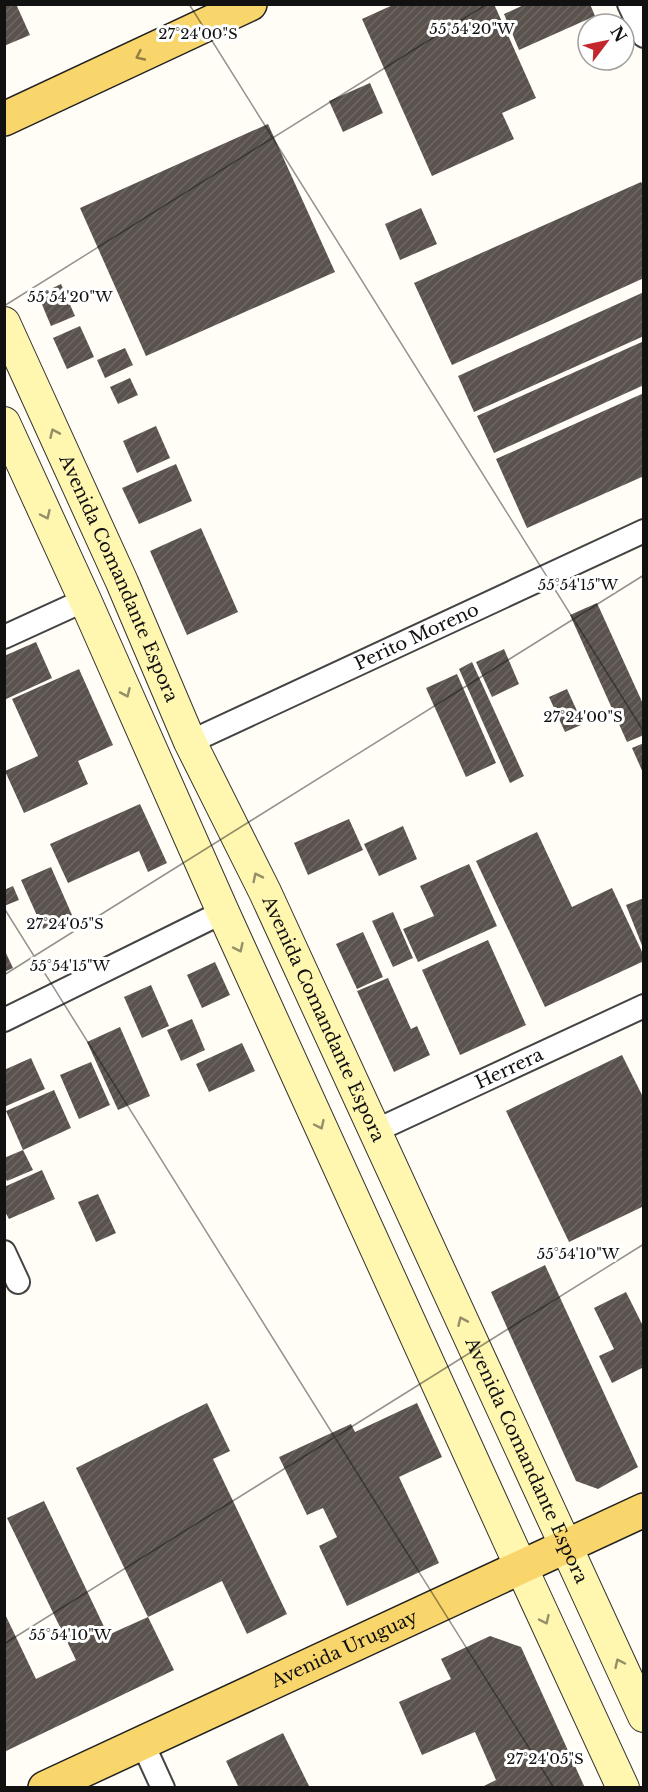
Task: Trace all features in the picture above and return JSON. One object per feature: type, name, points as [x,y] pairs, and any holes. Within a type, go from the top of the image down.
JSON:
[{"type":"main road","points":[[4,119],[250,4]]},
{"type":"main road","name":"Avenida Comandante Espora","points":[[4,323],[122,582],[190,742],[265,892],[644,1716]]},
{"type":"main road","points":[[4,423],[223,912],[624,1788]]},
{"type":"main road","name":"Avenida Uruguay","points":[[45,1788],[644,1510]]},
{"type":"street","points":[[629,4],[644,36]]},
{"type":"street","name":"Perito Moreno","points":[[190,742],[644,531]]},
{"type":"street","points":[[4,637],[85,600]]},
{"type":"street","points":[[4,1020],[223,912]]},
{"type":"street","name":"Herrera","points":[[375,1131],[644,1006]]},
{"type":"street","points":[[4,1252],[18,1282]]},
{"type":"street","points":[[142,1742],[163,1788]]},
{"type":"building","points":[[4,4],[16,4],[30,35],[4,46]]},
{"type":"building","points":[[395,4],[494,4],[536,98],[502,113],[514,139],[432,176],[362,19]]},
{"type":"building","points":[[526,4],[590,4],[593,12],[576,12],[576,24],[519,50],[504,14]]},
{"type":"building","points":[[370,83],[383,113],[343,132],[329,101]]},
{"type":"building","points":[[268,124],[335,272],[146,356],[80,208]]},
{"type":"building","points":[[641,182],[644,187],[644,278],[452,365],[414,283]]},
{"type":"building","points":[[421,208],[437,244],[400,260],[385,224]]},
{"type":"building","points":[[61,284],[75,316],[51,326],[38,295]]},
{"type":"building","points":[[644,292],[644,336],[474,412],[458,376]]},
{"type":"building","points":[[80,326],[94,357],[67,369],[53,338]]},
{"type":"building","points":[[644,341],[644,385],[494,453],[477,416]]},
{"type":"building","points":[[125,348],[133,365],[105,378],[97,360]]},
{"type":"building","points":[[130,378],[138,395],[118,404],[110,387]]},
{"type":"building","points":[[644,393],[644,476],[527,528],[496,459]]},
{"type":"building","points":[[156,426],[170,458],[137,473],[123,441]]},
{"type":"building","points":[[176,464],[192,501],[139,524],[122,488]]},
{"type":"building","points":[[201,528],[238,612],[187,635],[150,551]]},
{"type":"building","points":[[597,603],[644,706],[644,735],[627,742],[570,615]]},
{"type":"building","points":[[36,642],[52,678],[4,700],[4,656]]},
{"type":"building","points":[[504,649],[519,684],[492,697],[476,662]]},
{"type":"building","points":[[472,662],[524,776],[510,783],[459,669]]},
{"type":"building","points":[[79,669],[113,745],[78,761],[88,784],[24,813],[5,771],[38,756],[12,699]]},
{"type":"building","points":[[457,674],[496,763],[466,777],[426,688]]},
{"type":"building","points":[[567,689],[583,724],[565,732],[549,697]]},
{"type":"building","points":[[644,743],[644,775],[632,748]]},
{"type":"building","points":[[140,804],[167,863],[148,872],[139,851],[68,883],[50,844]]},
{"type":"building","points":[[349,819],[363,850],[308,875],[294,843]]},
{"type":"building","points":[[403,826],[417,859],[379,876],[364,844]]},
{"type":"building","points":[[537,832],[572,907],[612,888],[644,956],[644,961],[545,1007],[476,861]]},
{"type":"building","points":[[469,864],[497,926],[418,962],[403,929],[434,916],[420,886]]},
{"type":"building","points":[[51,867],[72,915],[43,929],[21,880]]},
{"type":"building","points":[[13,886],[19,900],[4,906],[4,890]]},
{"type":"building","points":[[644,898],[644,948],[643,948],[626,905]]},
{"type":"building","points":[[393,912],[413,958],[393,967],[372,921]]},
{"type":"building","points":[[363,932],[383,977],[357,989],[336,944]]},
{"type":"building","points":[[488,940],[526,1025],[460,1055],[422,970]]},
{"type":"building","points":[[4,949],[13,968],[4,972]]},
{"type":"building","points":[[215,962],[230,995],[202,1008],[187,975]]},
{"type":"building","points":[[388,978],[411,1029],[417,1026],[430,1055],[394,1072],[357,991]]},
{"type":"building","points":[[151,985],[169,1026],[142,1038],[124,997]]},
{"type":"building","points":[[192,1019],[205,1050],[181,1061],[167,1030]]},
{"type":"building","points":[[120,1027],[150,1096],[118,1110],[87,1042]]},
{"type":"building","points":[[242,1043],[255,1071],[209,1092],[196,1064]]},
{"type":"building","points":[[622,1055],[644,1099],[644,1206],[569,1242],[506,1111]]},
{"type":"building","points":[[31,1058],[45,1089],[4,1107],[4,1070]]},
{"type":"building","points":[[91,1062],[110,1105],[79,1119],[60,1075]]},
{"type":"building","points":[[54,1090],[71,1128],[23,1150],[6,1111]]},
{"type":"building","points":[[23,1150],[33,1170],[7,1181],[4,1176],[4,1158]]},
{"type":"building","points":[[42,1170],[55,1199],[9,1219],[4,1210],[4,1187]]},
{"type":"building","points":[[98,1194],[116,1233],[96,1242],[78,1202]]},
{"type":"building","points":[[545,1265],[638,1467],[598,1489],[576,1481],[491,1292]]},
{"type":"building","points":[[626,1292],[644,1328],[644,1367],[612,1383],[599,1356],[614,1349],[594,1308]]},
{"type":"building","points":[[207,1403],[230,1451],[213,1459],[287,1614],[247,1634],[222,1581],[148,1617],[76,1468]]},
{"type":"building","points":[[417,1403],[442,1457],[399,1477],[439,1563],[347,1606],[319,1546],[337,1537],[323,1508],[307,1515],[279,1457],[351,1424],[355,1432]]},
{"type":"building","points":[[44,1501],[108,1635],[148,1617],[174,1670],[4,1752],[4,1612],[36,1679],[76,1660],[7,1518]]},
{"type":"building","points":[[490,1636],[521,1647],[585,1788],[480,1788],[496,1780],[475,1732],[422,1755],[399,1702],[451,1679],[441,1659]]},
{"type":"building","points":[[283,1733],[310,1788],[239,1788],[226,1761]]}]
